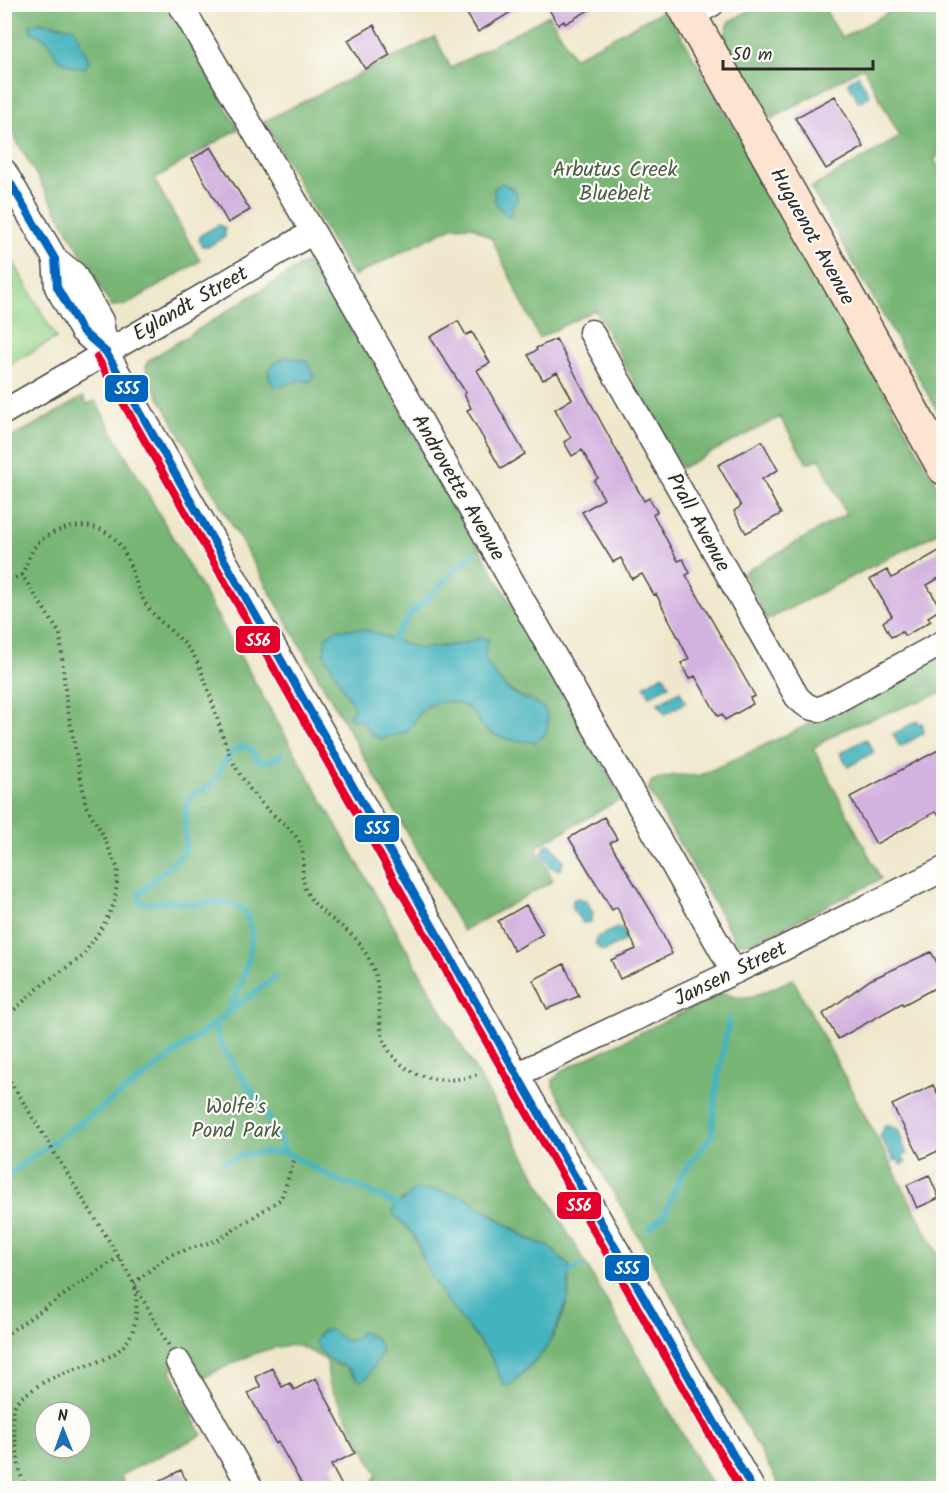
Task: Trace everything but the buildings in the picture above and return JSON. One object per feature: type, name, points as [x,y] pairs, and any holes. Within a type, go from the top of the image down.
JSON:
[{"type":"street","name":"Androvette Avenue","points":[[180,4],[631,786],[734,972]]},
{"type":"street","name":"Huguenot Avenue","points":[[695,9],[944,468]]},
{"type":"street","points":[[4,171],[55,259],[57,287],[82,331],[106,351],[752,1488]]},
{"type":"street","name":"Eylandt Street","points":[[4,412],[313,232]]},
{"type":"street","name":"Prall Avenue","points":[[591,332],[797,697],[812,709],[830,705],[944,642]]},
{"type":"street","name":"Jansen Street","points":[[516,1075],[734,972],[944,868]]},
{"type":"street","points":[[178,1362],[250,1488]]},
{"type":"path","points":[[4,582],[22,575],[37,544],[55,531],[87,526],[109,534],[123,552],[145,603],[193,654],[210,693],[216,723],[236,767],[266,808],[298,839],[305,860],[304,888],[314,904],[355,938],[364,951],[374,970],[380,996],[382,1037],[391,1053],[413,1072],[434,1080],[453,1081],[480,1073]]},
{"type":"path","points":[[4,1019],[44,983],[82,957],[103,926],[115,902],[118,869],[101,831],[86,807],[66,700],[60,634],[22,575]]},
{"type":"path","points":[[4,1071],[119,1257],[178,1362]]},
{"type":"path","points":[[134,1283],[169,1255],[218,1240],[281,1199],[295,1158]]},
{"type":"path","points":[[4,1336],[119,1257]]},
{"type":"path","points":[[26,1488],[22,1479],[12,1421],[16,1403],[39,1384],[72,1370],[103,1362],[116,1354],[129,1335],[136,1316],[134,1283]]},
{"type":"green space","points":[[760,4],[822,5],[842,38],[902,5],[942,5],[943,153],[934,159],[944,176],[943,421],[811,188],[900,137],[863,67],[772,119],[724,38],[729,22]]},
{"type":"green space","points":[[4,5],[168,5],[238,129],[154,179],[200,261],[126,305],[111,306],[5,120]],"holes":[[[39,22],[61,25],[82,48],[89,60],[53,49]]]},
{"type":"green space","name":"Arbutus Creek Bluebelt","points":[[666,9],[943,495],[943,530],[767,620],[743,573],[846,514],[820,459],[807,463],[780,417],[681,468],[595,310],[539,338],[492,239],[472,226],[452,227],[354,276],[333,244],[264,121],[435,37],[451,68],[549,15],[574,58]]},
{"type":"green space","points":[[5,247],[56,338],[4,367]]},
{"type":"green space","points":[[312,263],[319,267],[622,798],[536,847],[553,881],[463,931],[147,376],[146,366],[149,360],[303,264]],"holes":[[[337,629],[364,629],[419,649],[462,644],[479,638],[488,639],[483,657],[499,679],[510,690],[525,698],[535,700],[489,732],[470,710],[454,702],[446,702],[431,705],[413,723],[371,734],[324,653]]]},
{"type":"green space","name":"Wolfe's Pond Park","points":[[83,397],[87,404],[95,401],[713,1488],[365,1488],[370,1486],[377,1474],[329,1383],[327,1361],[309,1350],[287,1345],[250,1356],[204,1377],[185,1356],[171,1371],[202,1435],[121,1475],[125,1488],[5,1488],[4,442]],"holes":[[[465,1197],[529,1239],[548,1246],[569,1265],[568,1298],[560,1323],[545,1349],[525,1371],[504,1385],[490,1355],[446,1300],[430,1274],[413,1234],[393,1210],[403,1199]],[[337,1337],[346,1341],[354,1340],[377,1361],[370,1369],[355,1377],[346,1367],[335,1365]]]},
{"type":"green space","points":[[943,651],[943,697],[941,693],[842,730],[813,748],[881,879],[752,943],[737,943],[648,789],[652,781],[675,775],[699,776],[803,727]]},
{"type":"green space","points":[[793,979],[943,1264],[944,1487],[941,1488],[781,1488],[553,1086],[553,1080],[563,1070],[725,992],[733,996],[750,997]]},
{"type":"water","points":[[39,22],[74,28],[89,61],[85,68],[74,67],[57,59],[48,42],[31,32],[30,25]]},
{"type":"water","points":[[858,75],[870,96],[859,102],[848,82]]},
{"type":"water","points":[[502,183],[515,190],[517,201],[511,206],[511,214],[507,216],[495,202],[494,189]]},
{"type":"water","points":[[218,225],[225,228],[225,237],[209,246],[202,246],[199,240],[201,235]]},
{"type":"water","points":[[286,357],[307,361],[314,377],[309,382],[301,380],[276,388],[270,381],[268,370]]},
{"type":"water","points":[[337,629],[364,629],[419,649],[462,644],[479,638],[488,639],[484,657],[497,677],[514,694],[542,707],[548,721],[546,734],[535,742],[500,737],[486,730],[466,707],[445,702],[425,708],[418,714],[407,732],[381,739],[371,734],[361,720],[352,720],[349,715],[354,708],[324,653],[326,636]]},
{"type":"water","points":[[663,674],[669,685],[650,696],[644,686]]},
{"type":"water","points":[[680,691],[686,702],[665,714],[658,703]]},
{"type":"water","points":[[917,721],[919,724],[922,723],[924,733],[900,747],[893,734]]},
{"type":"water","points":[[866,739],[874,752],[848,767],[840,753]]},
{"type":"water","points":[[551,844],[563,860],[562,868],[559,870],[550,867],[542,853],[546,845]]},
{"type":"water","points":[[577,898],[586,900],[593,913],[591,922],[583,923],[572,909],[573,900]]},
{"type":"water","points":[[617,928],[622,929],[625,935],[624,941],[605,951],[599,949],[595,943],[597,937]]},
{"type":"water","points":[[885,1125],[898,1129],[907,1154],[902,1156],[906,1162],[901,1165],[897,1159],[894,1161],[880,1137]]},
{"type":"water","points":[[414,1190],[436,1190],[465,1197],[528,1239],[548,1246],[569,1265],[568,1298],[558,1324],[545,1350],[511,1385],[504,1385],[490,1355],[446,1300],[430,1274],[413,1234],[393,1214],[393,1210]]},
{"type":"water","points":[[329,1329],[346,1341],[354,1340],[361,1332],[376,1338],[382,1352],[367,1378],[360,1381],[347,1368],[324,1355],[315,1341],[321,1332]]},
{"type":"waterway","points":[[393,639],[409,616],[473,553]]},
{"type":"waterway","points":[[226,1015],[238,990],[249,957],[251,926],[245,914],[230,903],[189,904],[171,901],[144,903],[140,902],[139,894],[185,851],[185,818],[189,800],[215,780],[233,751],[238,748],[249,748],[260,761],[272,760],[282,755]]},
{"type":"waterway","points":[[4,1177],[137,1082],[275,977]]},
{"type":"waterway","points":[[649,1228],[665,1214],[680,1177],[711,1137],[718,1077],[729,1019]]},
{"type":"waterway","points":[[214,1025],[221,1046],[266,1113],[285,1152]]},
{"type":"waterway","points":[[224,1162],[246,1154],[285,1152],[343,1183],[362,1188],[397,1205]]},
{"type":"waterway","points":[[570,1273],[581,1266]]},
{"type":"transit line","name":"S55","points":[[4,172],[55,259],[57,287],[82,331],[106,352],[752,1488]]},
{"type":"transit line","name":"S56","points":[[97,357],[740,1488]]}]
